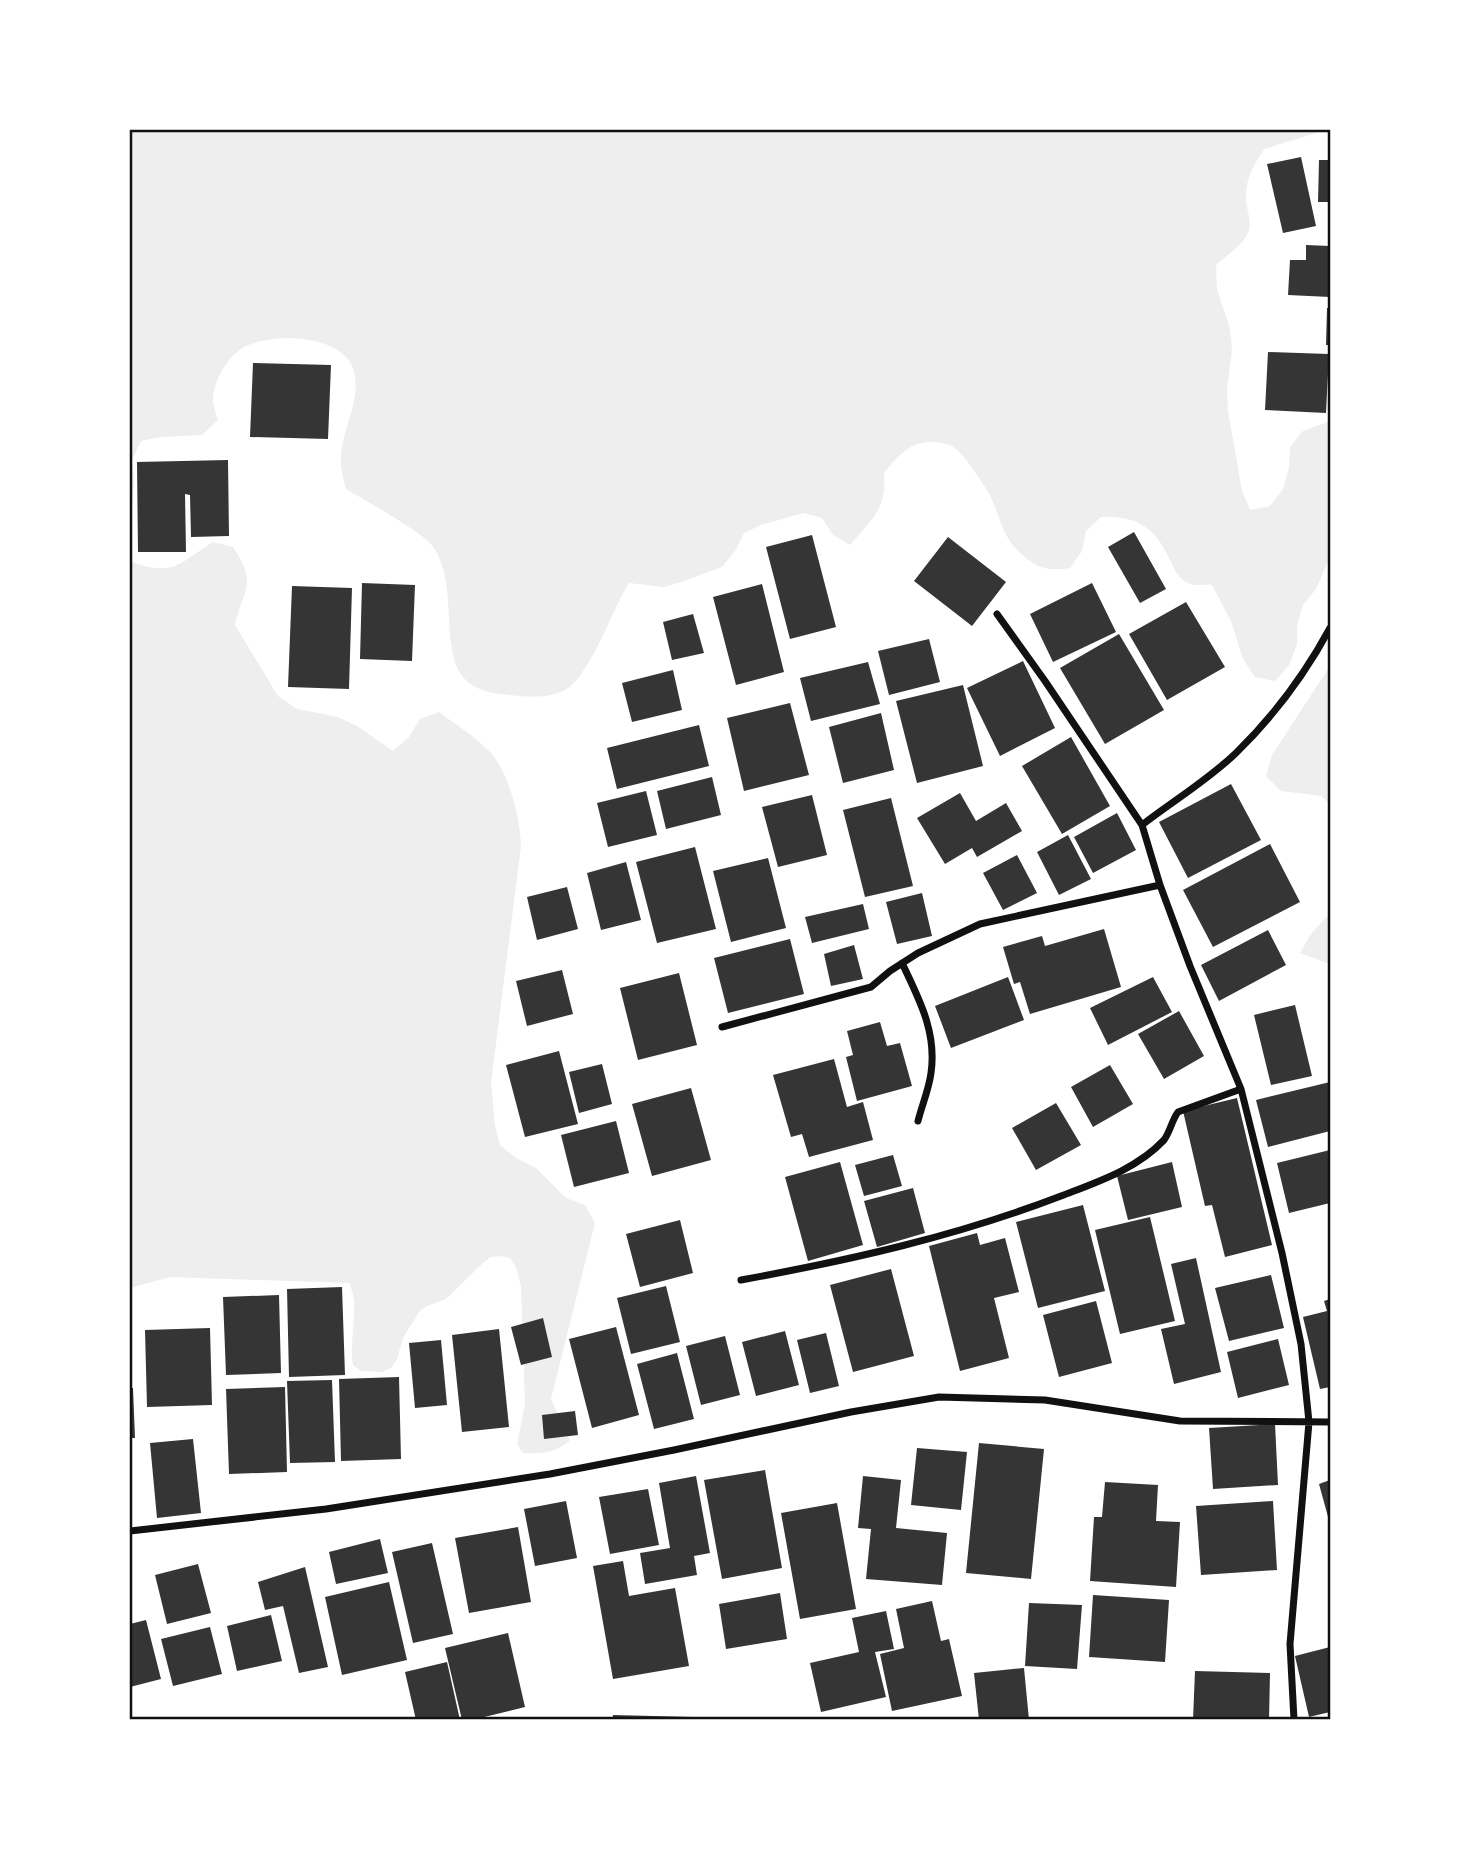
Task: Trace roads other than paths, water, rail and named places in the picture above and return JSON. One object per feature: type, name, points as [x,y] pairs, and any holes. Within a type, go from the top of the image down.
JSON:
[{"type":"street","points":[[997,614],[1142,825],[1160,885],[1190,966],[1241,1088],[1282,1253],[1298,1331],[1310,1422],[1290,1644],[1294,1720]]},
{"type":"street","points":[[1142,825],[1235,754],[1275,712],[1308,670],[1331,628]]},
{"type":"street","points":[[722,1027],[871,987],[890,971],[941,940],[979,924],[1160,885]]},
{"type":"street","points":[[902,963],[925,1010],[933,1040],[931,1075],[918,1121]]},
{"type":"street","points":[[741,1280],[834,1263],[910,1245],[1015,1214],[1108,1178],[1138,1161],[1163,1141],[1178,1112],[1241,1088]]},
{"type":"street","points":[[130,1531],[326,1509],[550,1474],[851,1412],[939,1397],[1045,1400],[1180,1421],[1331,1422]]}]
